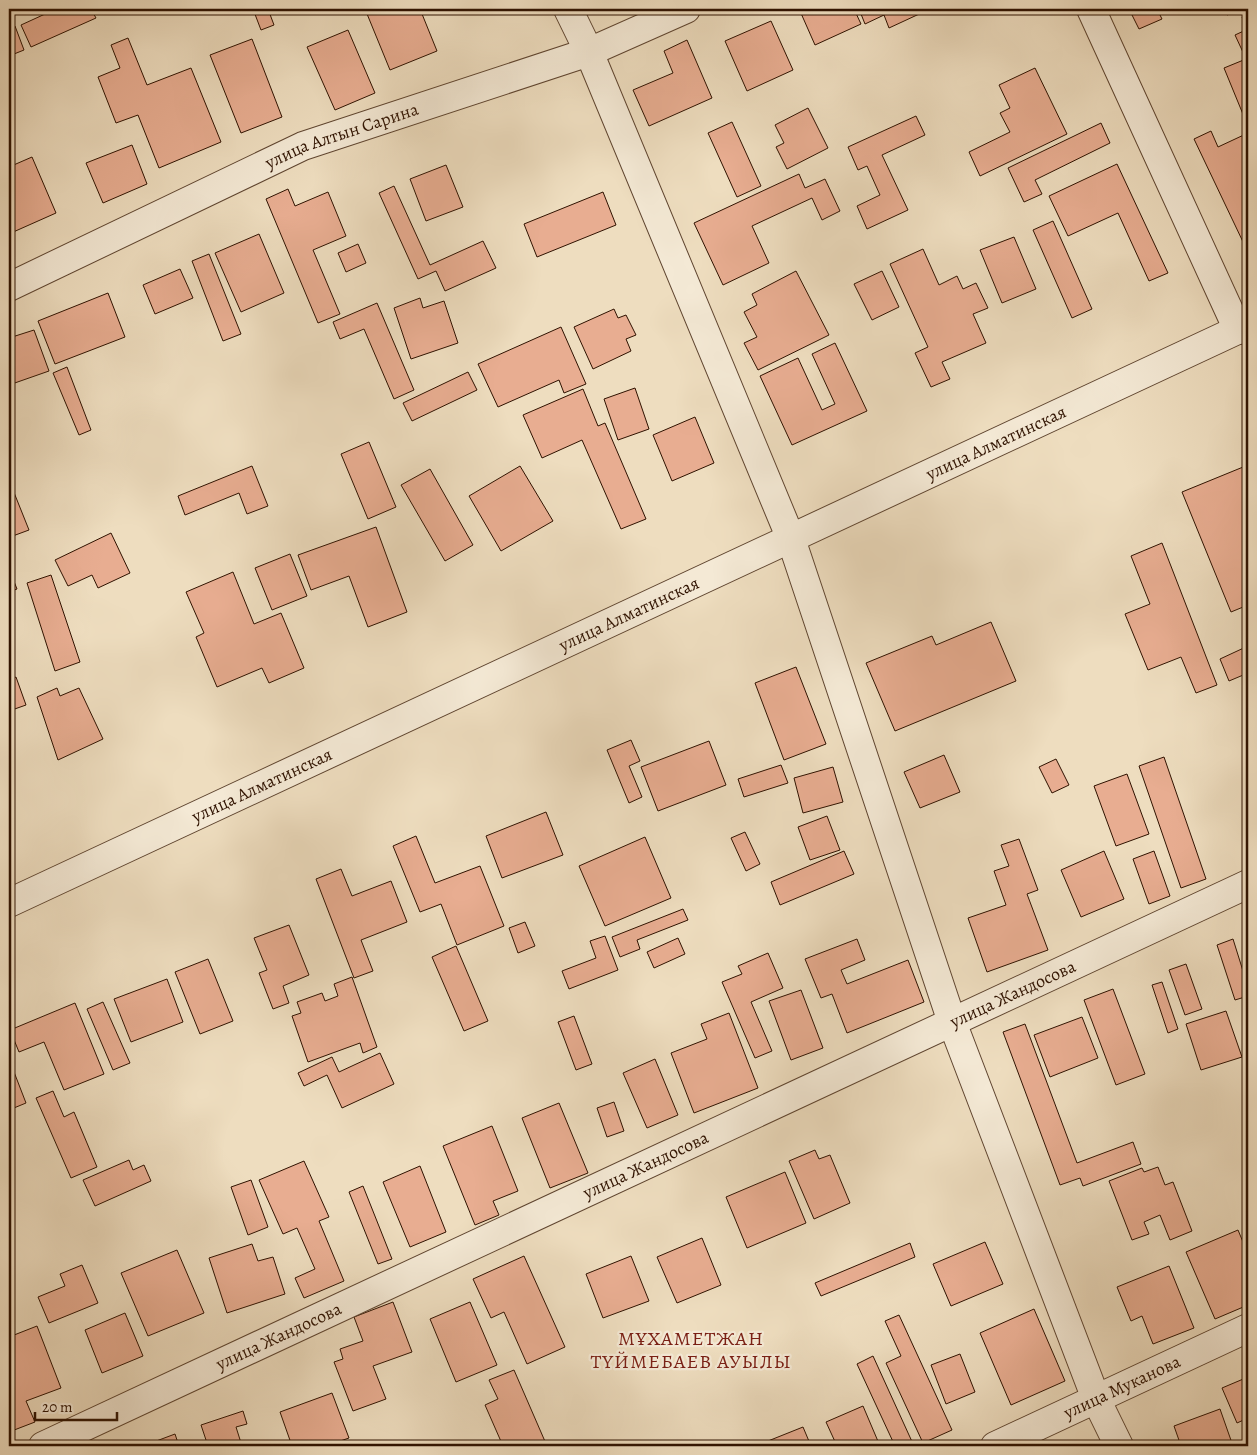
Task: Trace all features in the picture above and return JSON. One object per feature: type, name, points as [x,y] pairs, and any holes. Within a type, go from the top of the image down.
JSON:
[{"type":"street","points":[[568,9],[589,52],[791,539],[952,1022],[1096,1399],[1119,1446]]},
{"type":"street","name":"улица Алтын Сарина","points":[[9,287],[303,146],[589,52],[686,9]]},
{"type":"street","points":[[1091,9],[1243,328]]},
{"type":"street","name":"улица Алматинская","points":[[11,894],[791,539],[1243,328]]},
{"type":"street","name":"улица Жандосова","points":[[43,1446],[1248,884]]},
{"type":"street","name":"улица Муканова","points":[[995,1446],[1248,1328]]},
{"type":"building","points":[[56,9],[91,9],[96,18],[31,47],[21,25]]},
{"type":"building","points":[[253,9],[268,9],[274,25],[261,30]]},
{"type":"building","points":[[365,9],[420,9],[437,51],[390,70]]},
{"type":"building","points":[[806,9],[854,9],[861,24],[815,45],[800,11]]},
{"type":"building","points":[[859,9],[930,9],[889,28],[884,15],[865,24]]},
{"type":"building","points":[[1129,9],[1157,9],[1162,19],[1139,29]]},
{"type":"building","points":[[1224,9],[1242,9],[1227,15]]},
{"type":"building","points":[[1248,14],[1248,29],[1242,17]]},
{"type":"building","points":[[771,21],[793,70],[747,91],[725,41]]},
{"type":"building","points":[[15,26],[24,50],[9,56],[9,29]]},
{"type":"building","points":[[1248,29],[1248,63],[1235,35]]},
{"type":"building","points":[[348,30],[375,93],[335,110],[307,47]]},
{"type":"building","points":[[128,38],[147,85],[191,68],[221,142],[159,168],[138,115],[116,123],[98,77],[120,68],[111,45]]},
{"type":"building","points":[[252,39],[282,117],[241,133],[210,55]]},
{"type":"building","points":[[687,40],[712,98],[649,126],[633,90],[673,73],[664,51]]},
{"type":"building","points":[[1246,59],[1248,66],[1248,124],[1224,68]]},
{"type":"building","points":[[1035,68],[1067,134],[980,176],[969,152],[1010,132],[1000,113],[1010,108],[999,85]]},
{"type":"building","points":[[808,108],[828,148],[787,169],[776,147],[784,143],[775,125]]},
{"type":"building","points":[[916,116],[925,135],[882,155],[908,210],[867,229],[857,206],[880,195],[867,166],[858,170],[848,147]]},
{"type":"building","points":[[732,122],[761,186],[737,197],[708,133]]},
{"type":"building","points":[[1101,123],[1110,143],[1035,180],[1042,194],[1024,202],[1008,168]]},
{"type":"building","points":[[1211,131],[1218,147],[1248,133],[1248,242],[1244,244],[1194,139]]},
{"type":"building","points":[[132,145],[147,184],[103,203],[86,163]]},
{"type":"building","points":[[32,157],[56,213],[11,233],[9,227],[9,167]]},
{"type":"building","points":[[1117,164],[1168,273],[1149,281],[1118,213],[1068,236],[1049,196]]},
{"type":"building","points":[[446,165],[463,207],[426,221],[410,179]]},
{"type":"building","points":[[799,174],[805,188],[825,179],[840,211],[822,220],[812,198],[752,226],[769,263],[723,285],[694,223]]},
{"type":"building","points":[[394,186],[430,265],[483,241],[496,268],[445,291],[436,271],[418,279],[379,193]]},
{"type":"building","points":[[288,189],[295,206],[328,192],[346,236],[313,250],[340,314],[318,323],[266,199]]},
{"type":"building","points":[[603,192],[616,225],[537,257],[524,224]]},
{"type":"building","points":[[1053,221],[1092,309],[1072,318],[1033,230]]},
{"type":"building","points":[[259,234],[284,293],[241,312],[215,253]]},
{"type":"building","points":[[1014,237],[1036,289],[1002,303],[980,250]]},
{"type":"building","points":[[358,244],[366,263],[346,272],[338,253]]},
{"type":"building","points":[[923,249],[939,285],[957,276],[963,289],[976,283],[988,308],[973,314],[986,343],[942,362],[950,379],[931,387],[915,353],[928,347],[890,264]]},
{"type":"building","points":[[209,254],[241,334],[223,341],[192,261]]},
{"type":"building","points":[[180,269],[193,298],[155,314],[143,285]]},
{"type":"building","points":[[796,271],[829,335],[758,370],[744,343],[757,337],[744,312],[757,305],[752,294]]},
{"type":"building","points":[[882,271],[899,307],[872,320],[854,284]]},
{"type":"building","points":[[108,293],[125,337],[55,364],[38,321]]},
{"type":"building","points":[[420,298],[423,308],[444,301],[458,343],[411,359],[394,308]]},
{"type":"building","points":[[377,303],[414,390],[394,399],[364,329],[340,339],[333,322]]},
{"type":"building","points":[[614,309],[618,318],[626,315],[636,335],[626,339],[631,351],[593,369],[574,327]]},
{"type":"building","points":[[561,327],[586,384],[564,393],[559,380],[498,407],[478,364]]},
{"type":"building","points":[[34,330],[49,371],[9,385],[9,338]]},
{"type":"building","points":[[835,343],[867,411],[792,445],[760,376],[798,358],[822,410],[835,404],[812,354]]},
{"type":"building","points":[[67,367],[91,430],[79,435],[53,373]]},
{"type":"building","points":[[468,372],[477,390],[412,421],[403,403]]},
{"type":"building","points":[[635,388],[649,429],[618,440],[604,399]]},
{"type":"building","points":[[583,389],[598,426],[605,423],[646,519],[621,529],[582,440],[542,458],[523,415]]},
{"type":"building","points":[[695,417],[714,463],[672,481],[653,435]]},
{"type":"building","points":[[369,442],[396,507],[368,519],[341,454]]},
{"type":"building","points":[[1248,465],[1248,605],[1231,612],[1182,492]]},
{"type":"building","points":[[252,466],[268,506],[247,514],[239,493],[185,515],[178,496]]},
{"type":"building","points":[[520,466],[553,521],[501,551],[469,496]]},
{"type":"building","points":[[430,469],[473,545],[445,561],[401,485]]},
{"type":"building","points":[[9,480],[29,530],[10,537],[9,534]]},
{"type":"building","points":[[376,527],[407,612],[368,627],[349,576],[311,590],[298,555]]},
{"type":"building","points":[[111,533],[130,573],[98,588],[92,575],[68,586],[55,560]]},
{"type":"building","points":[[1162,543],[1217,685],[1196,693],[1181,657],[1148,670],[1125,614],[1150,604],[1131,556]]},
{"type":"building","points":[[290,554],[307,596],[272,610],[255,568]]},
{"type":"building","points":[[233,572],[254,624],[281,613],[304,668],[269,683],[262,668],[217,687],[196,637],[204,633],[186,592]]},
{"type":"building","points":[[11,574],[17,589],[9,592],[9,575]]},
{"type":"building","points":[[51,575],[80,662],[55,671],[27,583]]},
{"type":"building","points":[[991,622],[1016,681],[895,731],[866,663],[932,636],[936,645]]},
{"type":"building","points":[[1248,646],[1248,673],[1229,681],[1220,659]]},
{"type":"building","points":[[796,667],[826,744],[784,760],[755,683]]},
{"type":"building","points":[[16,677],[26,705],[9,711],[9,680]]},
{"type":"building","points":[[57,688],[60,696],[79,688],[103,739],[58,760],[37,697]]},
{"type":"building","points":[[631,740],[640,761],[629,766],[642,797],[629,803],[607,750]]},
{"type":"building","points":[[709,741],[726,785],[658,811],[641,767]]},
{"type":"building","points":[[944,755],[960,792],[920,808],[904,772]]},
{"type":"building","points":[[1164,757],[1206,879],[1181,888],[1139,766]]},
{"type":"building","points":[[1056,759],[1069,785],[1052,793],[1039,767]]},
{"type":"building","points":[[781,765],[788,783],[744,797],[738,779]]},
{"type":"building","points":[[833,767],[843,802],[803,813],[794,778]]},
{"type":"building","points":[[1127,774],[1149,834],[1116,846],[1094,786]]},
{"type":"building","points":[[546,812],[563,855],[502,878],[486,836]]},
{"type":"building","points":[[827,816],[840,850],[810,860],[798,827]]},
{"type":"building","points":[[745,832],[760,864],[746,871],[731,838]]},
{"type":"building","points":[[416,836],[435,883],[480,866],[504,926],[457,945],[441,904],[420,912],[393,846]]},
{"type":"building","points":[[645,837],[671,898],[605,926],[579,866]]},
{"type":"building","points":[[1019,839],[1038,890],[1027,894],[1048,950],[987,972],[968,918],[1006,905],[994,871],[1009,866],[1001,845]]},
{"type":"building","points":[[844,851],[854,874],[780,905],[771,882]]},
{"type":"building","points":[[1104,851],[1124,899],[1081,917],[1061,870]]},
{"type":"building","points":[[1154,851],[1170,896],[1149,904],[1133,859]]},
{"type":"building","points":[[341,869],[352,896],[391,881],[407,922],[361,940],[373,971],[354,978],[316,879]]},
{"type":"building","points":[[683,909],[688,920],[637,940],[640,949],[620,957],[612,937]]},
{"type":"building","points":[[525,922],[535,946],[518,953],[509,928]]},
{"type":"building","points":[[289,925],[309,975],[283,986],[289,1003],[273,1009],[259,973],[267,970],[254,938]]},
{"type":"building","points":[[605,936],[618,970],[569,989],[562,971],[596,958],[590,941]]},
{"type":"building","points":[[678,938],[685,954],[654,968],[647,952]]},
{"type":"building","points":[[857,939],[865,960],[841,970],[847,984],[908,960],[924,1002],[847,1033],[832,994],[821,998],[805,959]]},
{"type":"building","points":[[1233,939],[1248,987],[1248,996],[1235,1000],[1217,945]]},
{"type":"building","points":[[456,946],[488,1021],[464,1031],[432,957]]},
{"type":"building","points":[[768,953],[783,988],[751,1002],[772,1051],[755,1058],[722,982],[742,974],[738,966]]},
{"type":"building","points":[[208,959],[233,1021],[200,1034],[175,972]]},
{"type":"building","points":[[1186,964],[1202,1009],[1185,1015],[1169,970]]},
{"type":"building","points":[[352,977],[377,1047],[363,1053],[360,1043],[308,1062],[292,1016],[301,1013],[297,1002],[322,993],[325,1001],[338,996],[334,984]]},
{"type":"building","points":[[167,979],[183,1022],[131,1042],[114,999]]},
{"type":"building","points":[[1162,982],[1178,1029],[1168,1033],[1152,985]]},
{"type":"building","points":[[1113,989],[1145,1074],[1116,1085],[1084,1000]]},
{"type":"building","points":[[801,990],[823,1048],[791,1060],[769,1001]]},
{"type":"building","points":[[103,1002],[130,1063],[113,1070],[87,1009]]},
{"type":"building","points":[[75,1003],[104,1074],[64,1090],[44,1042],[19,1052],[10,1030]]},
{"type":"building","points":[[1226,1011],[1242,1057],[1201,1070],[1186,1024]]},
{"type":"building","points":[[729,1013],[758,1088],[694,1113],[671,1053],[707,1039],[701,1024]]},
{"type":"building","points":[[574,1016],[592,1064],[576,1070],[558,1022]]},
{"type":"building","points":[[1082,1017],[1098,1058],[1050,1077],[1034,1035]]},
{"type":"building","points":[[1025,1024],[1077,1163],[1133,1142],[1141,1164],[1083,1186],[1080,1178],[1060,1185],[1003,1032]]},
{"type":"building","points":[[380,1053],[394,1084],[342,1108],[327,1075],[304,1086],[298,1073],[332,1057],[339,1072]]},
{"type":"building","points":[[9,1059],[26,1103],[9,1110]]},
{"type":"building","points":[[655,1059],[678,1115],[647,1128],[623,1073]]},
{"type":"building","points":[[53,1091],[64,1117],[74,1112],[97,1167],[71,1178],[36,1098]]},
{"type":"building","points":[[614,1102],[624,1131],[607,1137],[597,1108]]},
{"type":"building","points":[[559,1103],[588,1173],[550,1188],[522,1118]]},
{"type":"building","points":[[492,1126],[518,1191],[493,1201],[499,1215],[475,1225],[443,1146]]},
{"type":"building","points":[[815,1150],[819,1159],[830,1155],[850,1203],[814,1219],[789,1161]]},
{"type":"building","points":[[129,1160],[133,1170],[144,1165],[151,1181],[95,1206],[83,1180]]},
{"type":"building","points":[[304,1161],[329,1217],[319,1221],[344,1281],[304,1298],[295,1278],[315,1269],[297,1228],[283,1234],[259,1180]]},
{"type":"building","points":[[420,1166],[446,1232],[410,1247],[383,1182]]},
{"type":"building","points":[[1158,1167],[1165,1185],[1173,1182],[1192,1231],[1170,1240],[1160,1215],[1144,1222],[1149,1234],[1132,1240],[1109,1181],[1142,1168],[1144,1172]]},
{"type":"building","points":[[785,1172],[806,1223],[747,1248],[726,1197]]},
{"type":"building","points":[[251,1180],[268,1227],[248,1235],[231,1187]]},
{"type":"building","points":[[363,1186],[392,1259],[378,1264],[349,1192]]},
{"type":"building","points":[[1238,1230],[1248,1254],[1248,1305],[1215,1319],[1186,1252]]},
{"type":"building","points":[[702,1238],[721,1285],[677,1303],[657,1257]]},
{"type":"building","points":[[985,1242],[1003,1284],[951,1306],[933,1264]]},
{"type":"building","points":[[910,1243],[915,1257],[821,1296],[815,1283]]},
{"type":"building","points":[[252,1244],[258,1261],[273,1257],[285,1294],[227,1313],[209,1258]]},
{"type":"building","points":[[177,1250],[204,1313],[148,1336],[121,1273]]},
{"type":"building","points":[[524,1256],[565,1347],[527,1364],[504,1312],[491,1318],[473,1279]]},
{"type":"building","points":[[631,1256],[649,1301],[603,1318],[586,1274]]},
{"type":"building","points":[[82,1265],[98,1303],[49,1323],[38,1297],[65,1286],[60,1274]]},
{"type":"building","points":[[1169,1266],[1194,1328],[1153,1344],[1142,1316],[1131,1321],[1117,1287]]},
{"type":"building","points":[[393,1302],[412,1352],[373,1366],[386,1399],[353,1411],[334,1362],[343,1359],[340,1349],[363,1341],[354,1317]]},
{"type":"building","points":[[470,1302],[497,1365],[456,1382],[430,1319]]},
{"type":"building","points":[[1034,1309],[1065,1381],[1011,1405],[980,1333]]},
{"type":"building","points":[[125,1313],[143,1356],[102,1373],[85,1330]]},
{"type":"building","points":[[899,1315],[952,1430],[923,1443],[886,1363],[901,1356],[885,1321]]},
{"type":"building","points":[[37,1326],[61,1388],[26,1401],[35,1422],[9,1432],[9,1337]]},
{"type":"building","points":[[960,1354],[975,1392],[946,1404],[931,1365]]},
{"type":"building","points":[[873,1356],[914,1446],[895,1446],[857,1364]]},
{"type":"building","points":[[514,1370],[547,1446],[503,1446],[485,1405],[498,1399],[489,1380]]},
{"type":"building","points":[[1248,1377],[1248,1418],[1237,1423],[1222,1388]]},
{"type":"building","points":[[332,1393],[349,1438],[326,1446],[292,1446],[280,1412]]},
{"type":"building","points":[[863,1406],[880,1446],[837,1446],[826,1422]]},
{"type":"building","points":[[1220,1409],[1233,1446],[1181,1446],[1174,1426]]},
{"type":"building","points":[[243,1411],[247,1424],[236,1427],[242,1446],[208,1446],[201,1425]]},
{"type":"building","points":[[803,1427],[811,1446],[770,1446],[768,1441]]},
{"type":"building","points":[[175,1434],[179,1446],[143,1446]]},
{"type":"district","name":"МҰХАМЕТЖАН ТҮЙМЕБАЕВ АУЫЛЫ","points":[[691,1350]]}]
